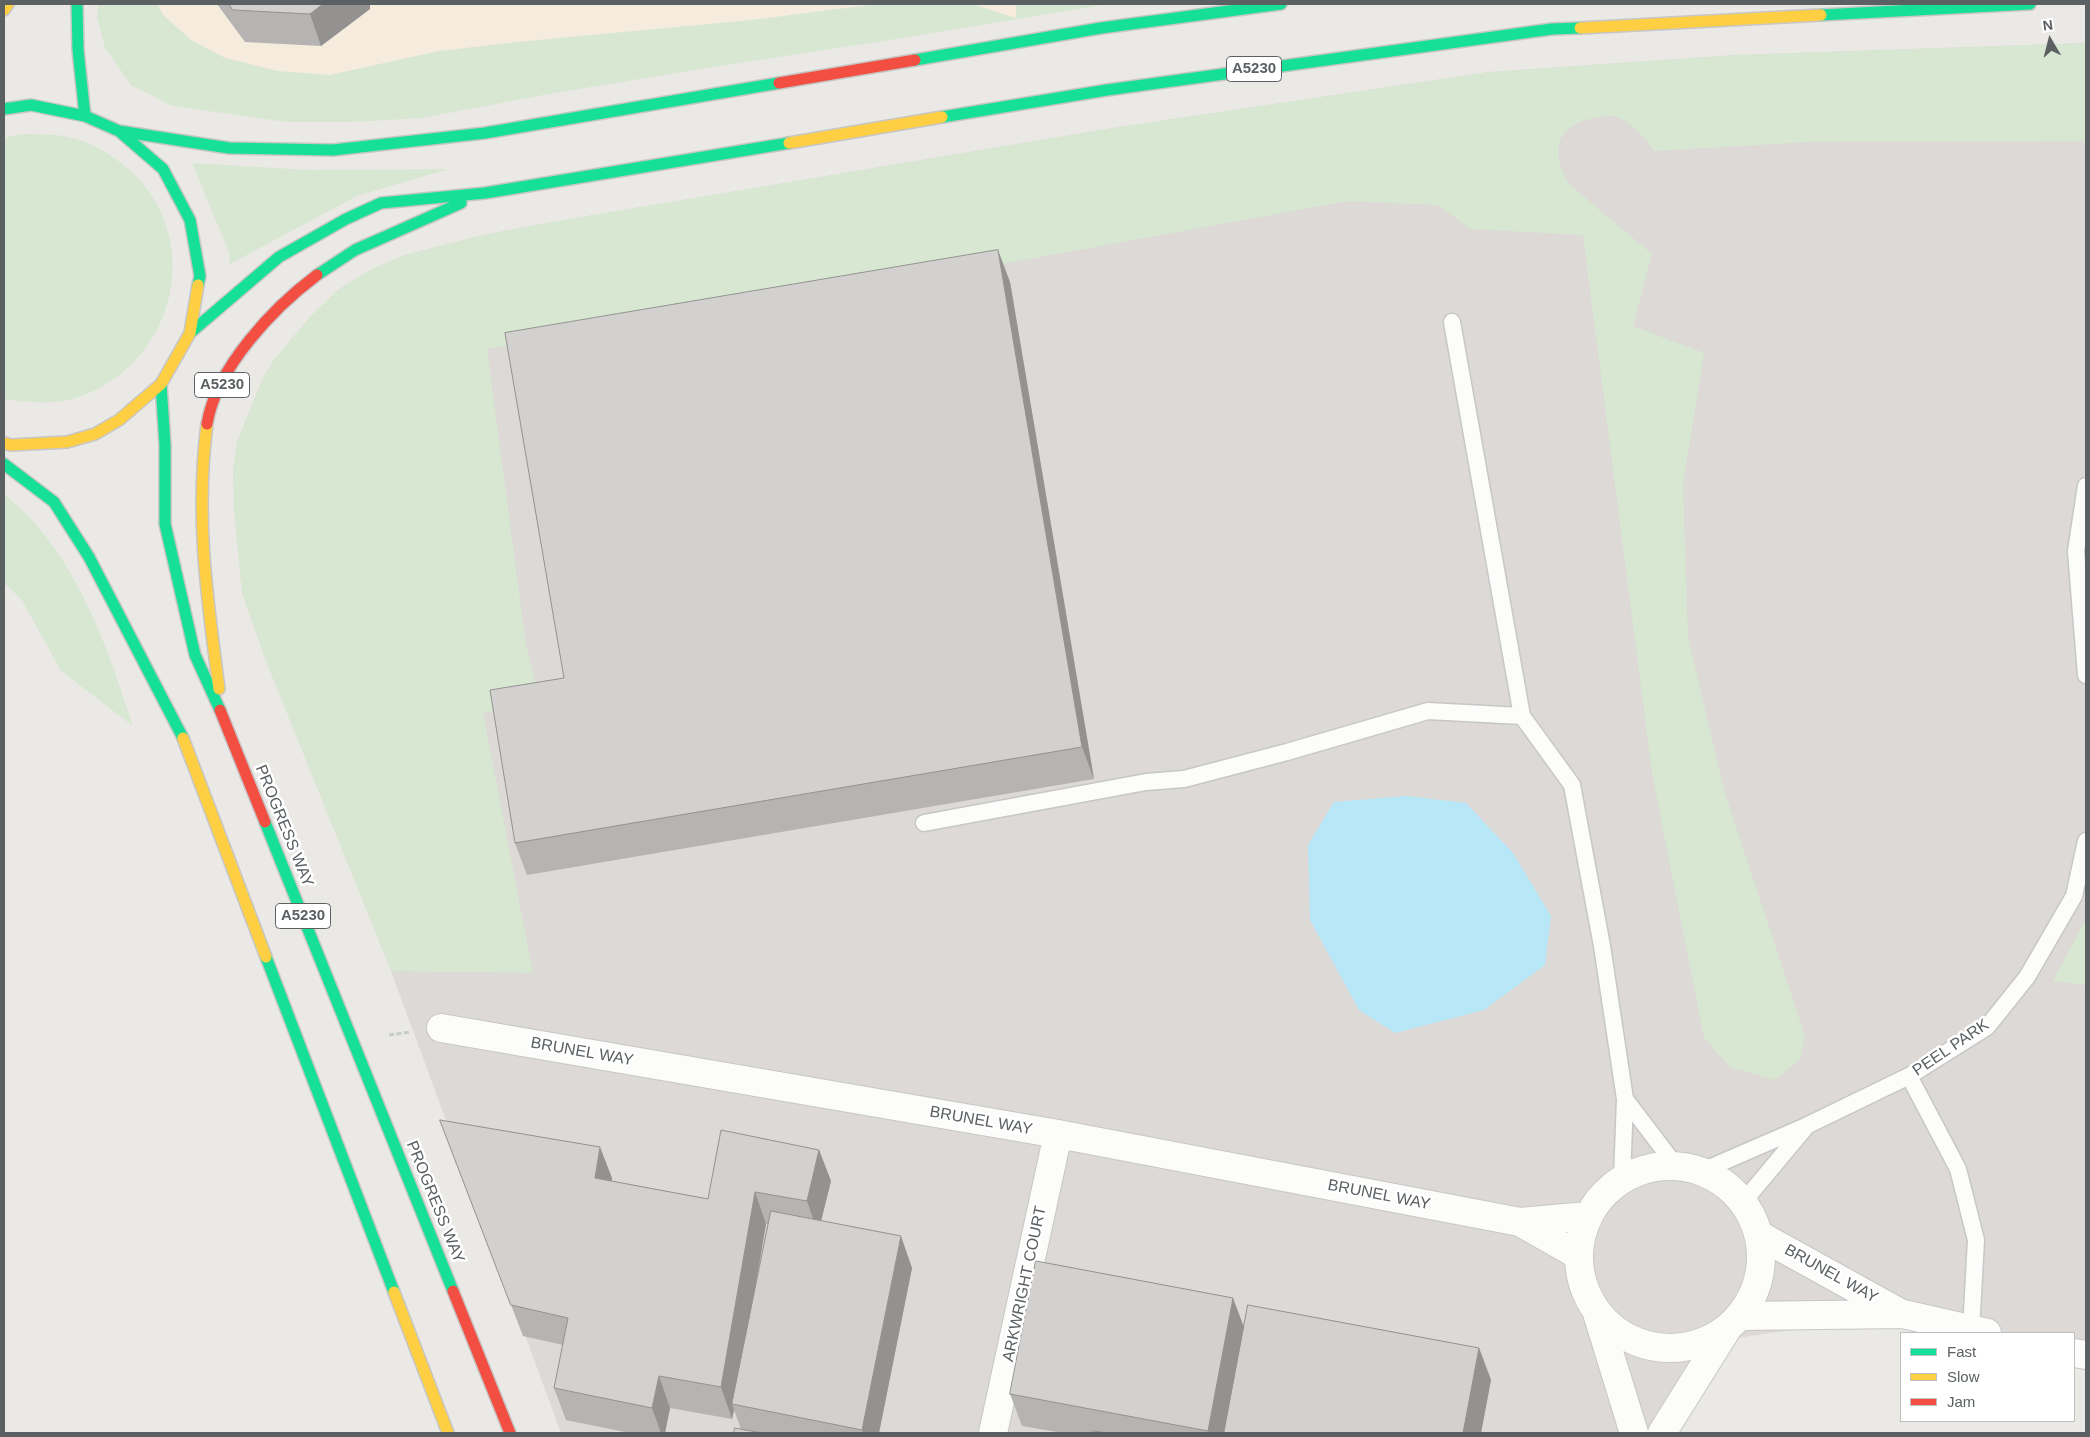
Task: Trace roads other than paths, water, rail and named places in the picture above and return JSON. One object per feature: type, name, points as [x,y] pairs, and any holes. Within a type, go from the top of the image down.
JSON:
[{"type":"main road","points":[[4,10],[8,4]]},
{"type":"main road","points":[[77,4],[78,50],[85,116]]},
{"type":"main road","name":"A5230","points":[[4,109],[31,105],[85,116],[119,131],[229,148],[333,150],[485,133],[1101,28],[1281,4]]},
{"type":"main road","name":"A5230","points":[[190,333],[279,257],[346,219],[381,203],[485,193],[1107,90],[1552,29],[2030,4]]},
{"type":"main road","name":"A5230","points":[[4,443],[11,445],[67,442],[96,434],[119,420],[161,384],[190,333],[200,276],[190,220],[163,169],[119,131]]},
{"type":"main road","name":"A5230","points":[[222,714],[203,556],[200,478],[209,412],[227,374],[267,319],[291,294],[322,271],[352,251],[485,193]]},
{"type":"main road","name":"PROGRESS WAY","points":[[161,384],[165,445],[165,524],[195,655],[222,714],[510,1433]]},
{"type":"main road","name":"A5230","points":[[4,464],[54,502],[89,557],[178,726],[448,1433]]},
{"type":"street","name":"BRUNEL WAY","points":[[441,1028],[1058,1134],[1520,1222],[1588,1216]]},
{"type":"street","name":"ARKWRIGHT COURT","points":[[993,1433],[1058,1134]]},
{"type":"street","points":[[1634,1433],[1596,1311],[1582,1284],[1578,1255],[1581,1235],[1588,1216],[1602,1195],[1622,1179],[1648,1168],[1689,1168],[1725,1183],[1744,1202],[1753,1217],[1760,1235],[1762,1263],[1756,1291],[1662,1433]]},
{"type":"street","name":"BRUNEL WAY","points":[[1520,1222],[1578,1255]]},
{"type":"street","name":"BRUNEL WAY","points":[[1760,1235],[1903,1314]]},
{"type":"street","points":[[1596,1311],[1617,1332],[1643,1345],[1673,1349],[1702,1343],[1735,1322]]},
{"type":"street","name":"BRUNEL WAY","points":[[1735,1322],[1903,1314],[1979,1331]]},
{"type":"lane","points":[[1452,322],[1522,716],[1572,785],[1602,946],[1625,1099],[1622,1179]]},
{"type":"lane","points":[[2086,486],[2076,552],[2086,675]]},
{"type":"lane","points":[[924,823],[1146,782],[1184,779],[1287,752],[1428,711],[1522,716]]},
{"type":"lane","name":"PEEL PARK","points":[[1689,1168],[1806,1126],[1909,1076],[1987,1027],[2027,977],[2074,896],[2086,841]]},
{"type":"lane","points":[[1909,1076],[1958,1169],[1976,1240],[1979,1331]]},
{"type":"lane","points":[[1625,1099],[1689,1168]]},
{"type":"lane","points":[[1744,1202],[1806,1126]]},
{"type":"water","points":[[1406,796],[1466,803],[1513,853],[1551,916],[1545,965],[1484,1010],[1395,1033],[1359,1010],[1310,920],[1308,845],[1334,802]]}]
